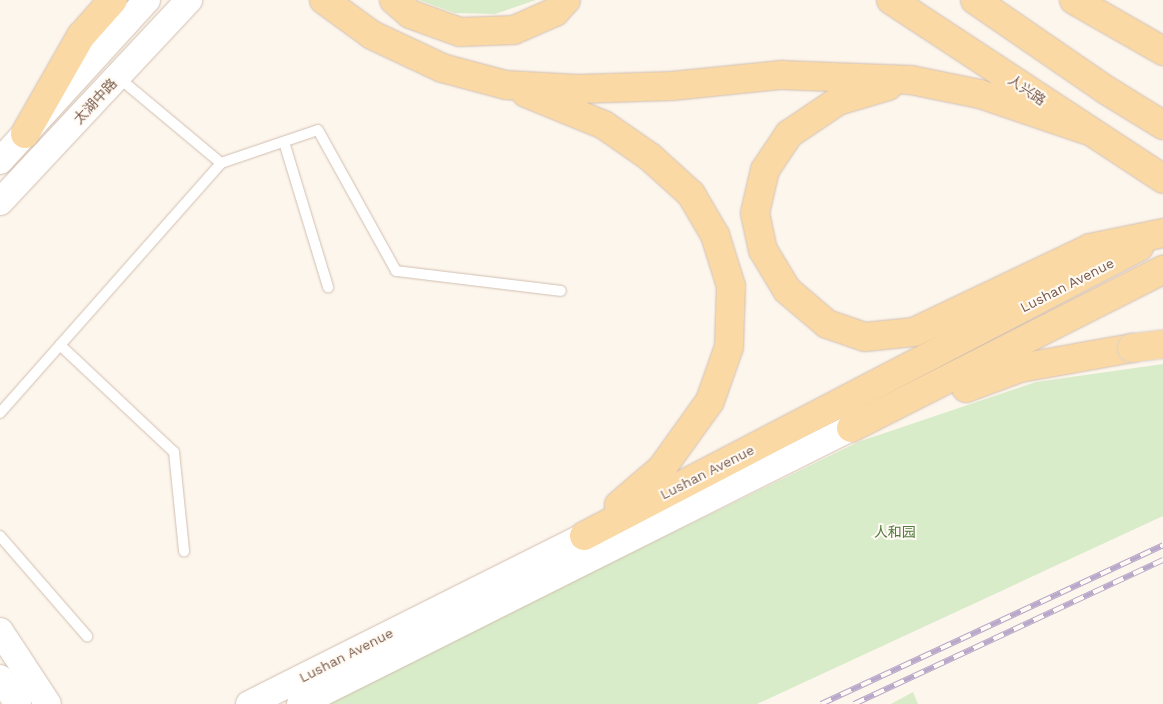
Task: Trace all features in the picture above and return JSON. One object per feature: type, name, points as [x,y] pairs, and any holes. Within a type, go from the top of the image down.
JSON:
[{"type":"main road","points":[[25,134],[81,36],[113,0]]},
{"type":"main road","points":[[0,161],[147,0]]},
{"type":"main road","name":"太湖中路","points":[[0,202],[189,0]]},
{"type":"main road","points":[[324,0],[372,35],[442,68],[506,85],[604,125],[650,157],[690,194],[715,234],[731,286],[729,347],[710,401],[662,468],[584,536]]},
{"type":"main road","points":[[394,0],[410,14],[460,32],[514,30],[555,12],[566,0]]},
{"type":"main road","name":"人兴路","points":[[891,0],[1163,180]]},
{"type":"main road","points":[[974,0],[1106,90],[1163,125]]},
{"type":"main road","points":[[1074,0],[1163,52]]},
{"type":"main road","points":[[506,85],[578,89],[672,86],[781,74],[911,80],[980,94],[1086,130]]},
{"type":"main road","points":[[911,80],[838,101],[789,134],[764,170],[755,213],[763,250],[787,290],[827,324],[865,337],[914,332],[1090,248],[1163,234]]},
{"type":"main road","name":"Lushan Avenue","points":[[249,704],[584,536],[1163,234]]},
{"type":"main road","name":"Lushan Avenue","points":[[300,704],[1163,270]]},
{"type":"main road","points":[[851,428],[1020,368],[1163,344]]},
{"type":"main road","points":[[0,631],[48,704]]},
{"type":"main road","points":[[0,678],[18,704]]},
{"type":"lane","points":[[118,76],[221,163]]},
{"type":"lane","points":[[0,413],[221,163],[318,130],[396,271],[561,290]]},
{"type":"lane","points":[[284,142],[328,287]]},
{"type":"lane","points":[[60,345],[174,452],[184,551]]},
{"type":"lane","points":[[0,536],[87,636]]},
{"type":"green space","points":[[419,0],[536,0],[495,14],[455,13]]},
{"type":"green space","name":"人和园","points":[[1163,364],[1163,516],[757,704],[322,704],[858,442],[1036,382]]},
{"type":"green space","points":[[913,692],[918,704],[891,704]]},
{"type":"railway","points":[[821,704],[1163,545]]},
{"type":"railway","points":[[854,704],[1163,560]]}]
